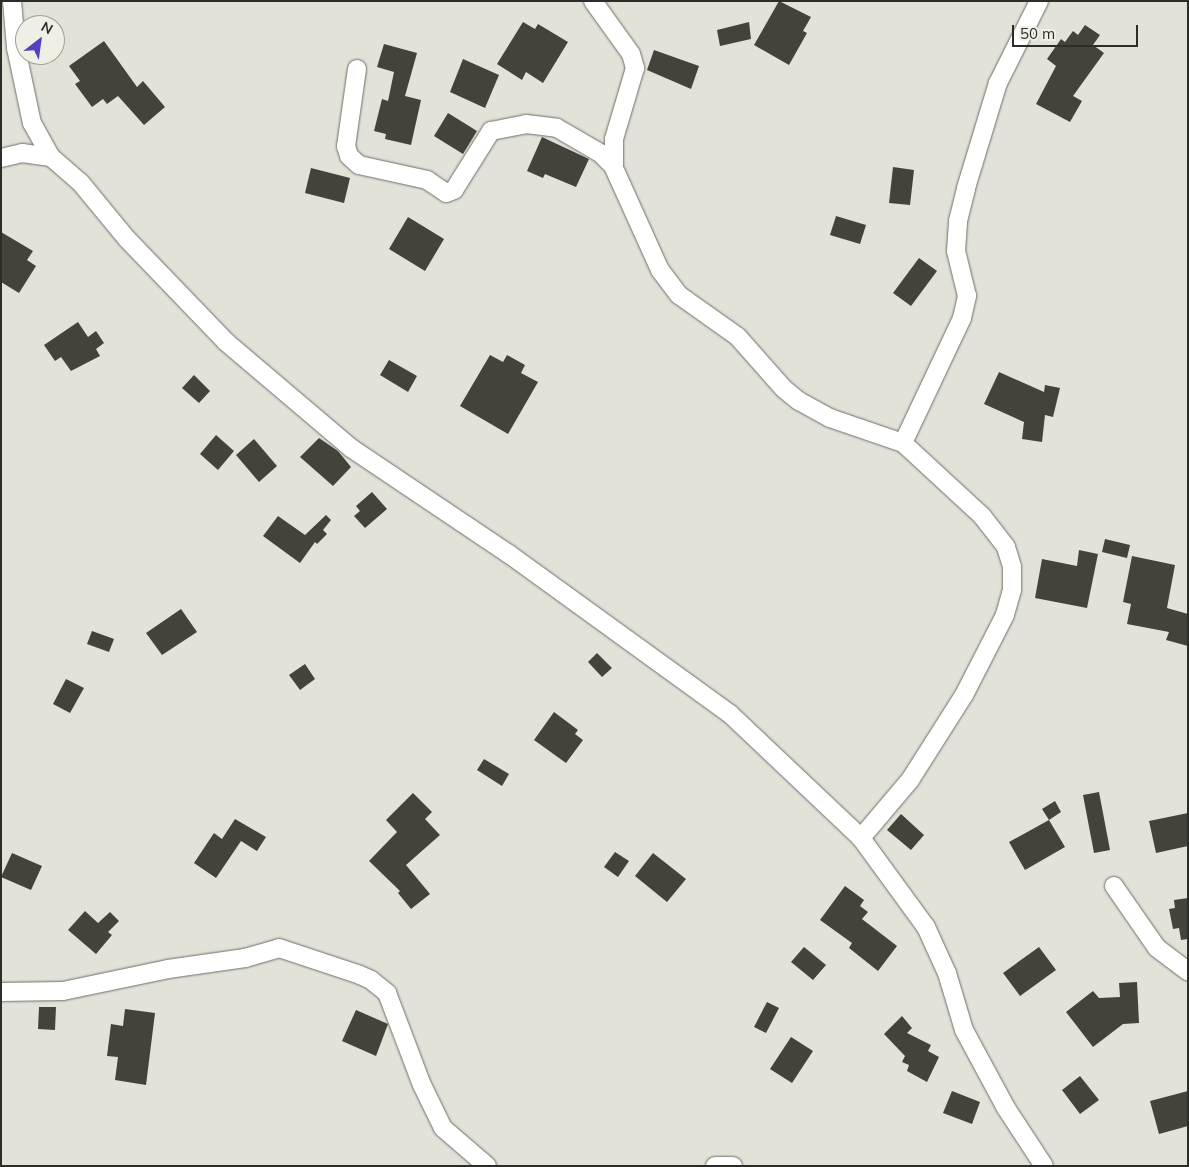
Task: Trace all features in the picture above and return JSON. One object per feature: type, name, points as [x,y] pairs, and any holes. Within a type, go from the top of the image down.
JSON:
[{"type":"street","points":[[12,1],[16,48],[32,123],[50,157],[80,182],[127,240],[226,342],[351,448],[509,554],[730,714],[861,838],[926,927],[947,973],[964,1030],[1006,1108],[1044,1166]]},
{"type":"street","points":[[593,1],[631,54],[635,68],[614,139],[614,166]]},
{"type":"street","points":[[903,443],[962,318],[967,296],[956,251],[958,221],[966,188],[998,83],[1039,1]]},
{"type":"street","points":[[357,69],[346,139],[349,156],[359,165],[427,180],[446,193],[454,190],[491,131],[526,124],[557,128],[600,152],[614,166],[660,270],[679,295],[738,337],[784,389],[799,401],[830,418],[903,443],[982,516],[1006,547],[1012,567],[1012,590],[1005,615],[964,695],[910,780],[861,838]]},
{"type":"street","points":[[1,158],[22,153],[50,157]]},
{"type":"street","points":[[1114,886],[1157,948],[1188,971]]},
{"type":"street","points":[[1,992],[63,991],[168,969],[246,958],[279,948],[372,980],[387,994],[422,1084],[443,1128],[487,1166]]},
{"type":"street","points":[[716,1166],[733,1166]]},
{"type":"building","points":[[779,1],[811,17],[803,31],[807,33],[789,65],[754,45]]},
{"type":"building","points":[[523,22],[535,29],[538,24],[568,42],[543,83],[526,72],[522,80],[497,64]]},
{"type":"building","points":[[749,22],[751,39],[720,46],[717,30]]},
{"type":"building","points":[[1085,25],[1100,35],[1093,45],[1104,53],[1073,96],[1082,101],[1070,122],[1036,104],[1056,66],[1047,59],[1061,39],[1065,42],[1073,31],[1078,35]]},
{"type":"building","points":[[104,41],[137,87],[143,81],[165,107],[144,125],[118,96],[107,104],[103,99],[92,107],[75,84],[80,81],[69,66]]},
{"type":"building","points":[[384,44],[417,53],[405,96],[421,100],[411,145],[385,139],[386,134],[374,131],[382,99],[388,101],[394,72],[377,67]]},
{"type":"building","points":[[654,50],[699,66],[691,89],[647,70]]},
{"type":"building","points":[[463,59],[499,75],[485,108],[450,92]]},
{"type":"building","points":[[448,113],[477,131],[463,154],[434,136]]},
{"type":"building","points":[[542,137],[589,159],[576,187],[545,174],[543,178],[527,171]]},
{"type":"building","points":[[893,167],[914,170],[910,205],[889,203]]},
{"type":"building","points":[[311,168],[350,178],[344,203],[305,193]]},
{"type":"building","points":[[836,216],[866,225],[860,244],[830,235]]},
{"type":"building","points":[[408,217],[444,239],[425,271],[389,249]]},
{"type":"building","points":[[1,232],[33,251],[27,260],[36,266],[19,293],[1,282]]},
{"type":"building","points":[[919,258],[937,271],[911,306],[893,293]]},
{"type":"building","points":[[78,322],[88,337],[96,331],[104,343],[96,349],[100,356],[71,371],[61,357],[55,361],[44,345]]},
{"type":"building","points":[[490,355],[503,362],[507,355],[525,365],[521,373],[538,382],[508,434],[460,406]]},
{"type":"building","points":[[389,360],[417,376],[408,392],[380,375]]},
{"type":"building","points":[[999,372],[1044,392],[1045,385],[1060,388],[1053,417],[1045,415],[1042,442],[1022,439],[1024,422],[984,404]]},
{"type":"building","points":[[194,375],[210,391],[199,403],[182,388]]},
{"type":"building","points":[[216,435],[234,451],[218,470],[200,454]]},
{"type":"building","points":[[319,438],[338,451],[351,467],[333,486],[300,457]]},
{"type":"building","points":[[254,439],[277,466],[259,482],[236,455]]},
{"type":"building","points":[[372,492],[387,509],[365,528],[354,516],[360,511],[356,506]]},
{"type":"building","points":[[326,515],[331,520],[323,530],[327,534],[317,544],[315,542],[300,563],[263,536],[278,516],[305,535]]},
{"type":"building","points":[[1105,539],[1130,545],[1127,558],[1102,552]]},
{"type":"building","points":[[1079,550],[1098,554],[1087,608],[1035,598],[1042,559],[1077,566]]},
{"type":"building","points":[[1132,556],[1175,565],[1167,608],[1188,614],[1188,646],[1166,640],[1169,632],[1127,624],[1131,604],[1123,602]]},
{"type":"building","points":[[181,609],[197,632],[162,655],[146,633]]},
{"type":"building","points":[[92,631],[114,639],[109,652],[87,644]]},
{"type":"building","points":[[597,653],[612,668],[602,677],[588,662]]},
{"type":"building","points":[[305,664],[315,679],[300,690],[289,675]]},
{"type":"building","points":[[66,679],[84,688],[70,713],[53,704]]},
{"type":"building","points":[[554,712],[578,730],[575,734],[583,740],[566,763],[534,740]]},
{"type":"building","points":[[484,759],[509,774],[502,786],[477,770]]},
{"type":"building","points":[[1099,792],[1110,850],[1094,853],[1083,795]]},
{"type":"building","points":[[413,793],[432,812],[425,819],[440,835],[406,865],[430,894],[411,909],[398,893],[400,891],[369,861],[397,832],[386,820]]},
{"type":"building","points":[[1055,801],[1061,812],[1049,820],[1042,809]]},
{"type":"building","points":[[1188,813],[1188,846],[1156,853],[1149,821]]},
{"type":"building","points":[[901,814],[924,835],[911,850],[887,830]]},
{"type":"building","points":[[235,819],[266,837],[257,851],[241,841],[216,878],[194,863],[214,833],[222,839]]},
{"type":"building","points":[[1049,820],[1065,847],[1025,870],[1009,842]]},
{"type":"building","points":[[615,852],[629,861],[618,877],[604,867]]},
{"type":"building","points":[[12,853],[42,866],[31,890],[1,877]]},
{"type":"building","points":[[653,853],[686,879],[667,902],[635,876]]},
{"type":"building","points":[[845,886],[864,900],[860,906],[868,912],[862,919],[897,946],[878,971],[849,948],[852,943],[820,920]]},
{"type":"building","points":[[1188,898],[1188,939],[1181,940],[1179,928],[1173,929],[1169,909],[1175,908],[1174,900]]},
{"type":"building","points":[[85,911],[98,923],[110,912],[119,921],[108,932],[112,935],[96,954],[68,930]]},
{"type":"building","points":[[804,947],[826,965],[813,980],[791,962]]},
{"type":"building","points":[[1039,947],[1056,970],[1020,996],[1003,973]]},
{"type":"building","points":[[1137,982],[1139,1023],[1123,1024],[1093,1047],[1066,1012],[1093,991],[1099,998],[1120,997],[1119,983]]},
{"type":"building","points":[[767,1002],[779,1008],[766,1033],[754,1027]]},
{"type":"building","points":[[39,1007],[56,1007],[55,1030],[38,1029]]},
{"type":"building","points":[[125,1009],[155,1013],[146,1085],[115,1080],[118,1057],[107,1056],[111,1024],[123,1026]]},
{"type":"building","points":[[356,1010],[388,1024],[376,1056],[342,1041]]},
{"type":"building","points":[[902,1016],[912,1028],[907,1033],[931,1045],[928,1051],[939,1057],[927,1082],[907,1071],[909,1065],[902,1062],[905,1056],[884,1034]]},
{"type":"building","points":[[791,1037],[813,1051],[792,1083],[770,1069]]},
{"type":"building","points":[[1080,1076],[1099,1100],[1080,1114],[1062,1090]]},
{"type":"building","points":[[952,1091],[980,1102],[972,1124],[943,1113]]},
{"type":"building","points":[[1188,1091],[1188,1126],[1159,1134],[1150,1101]]}]
